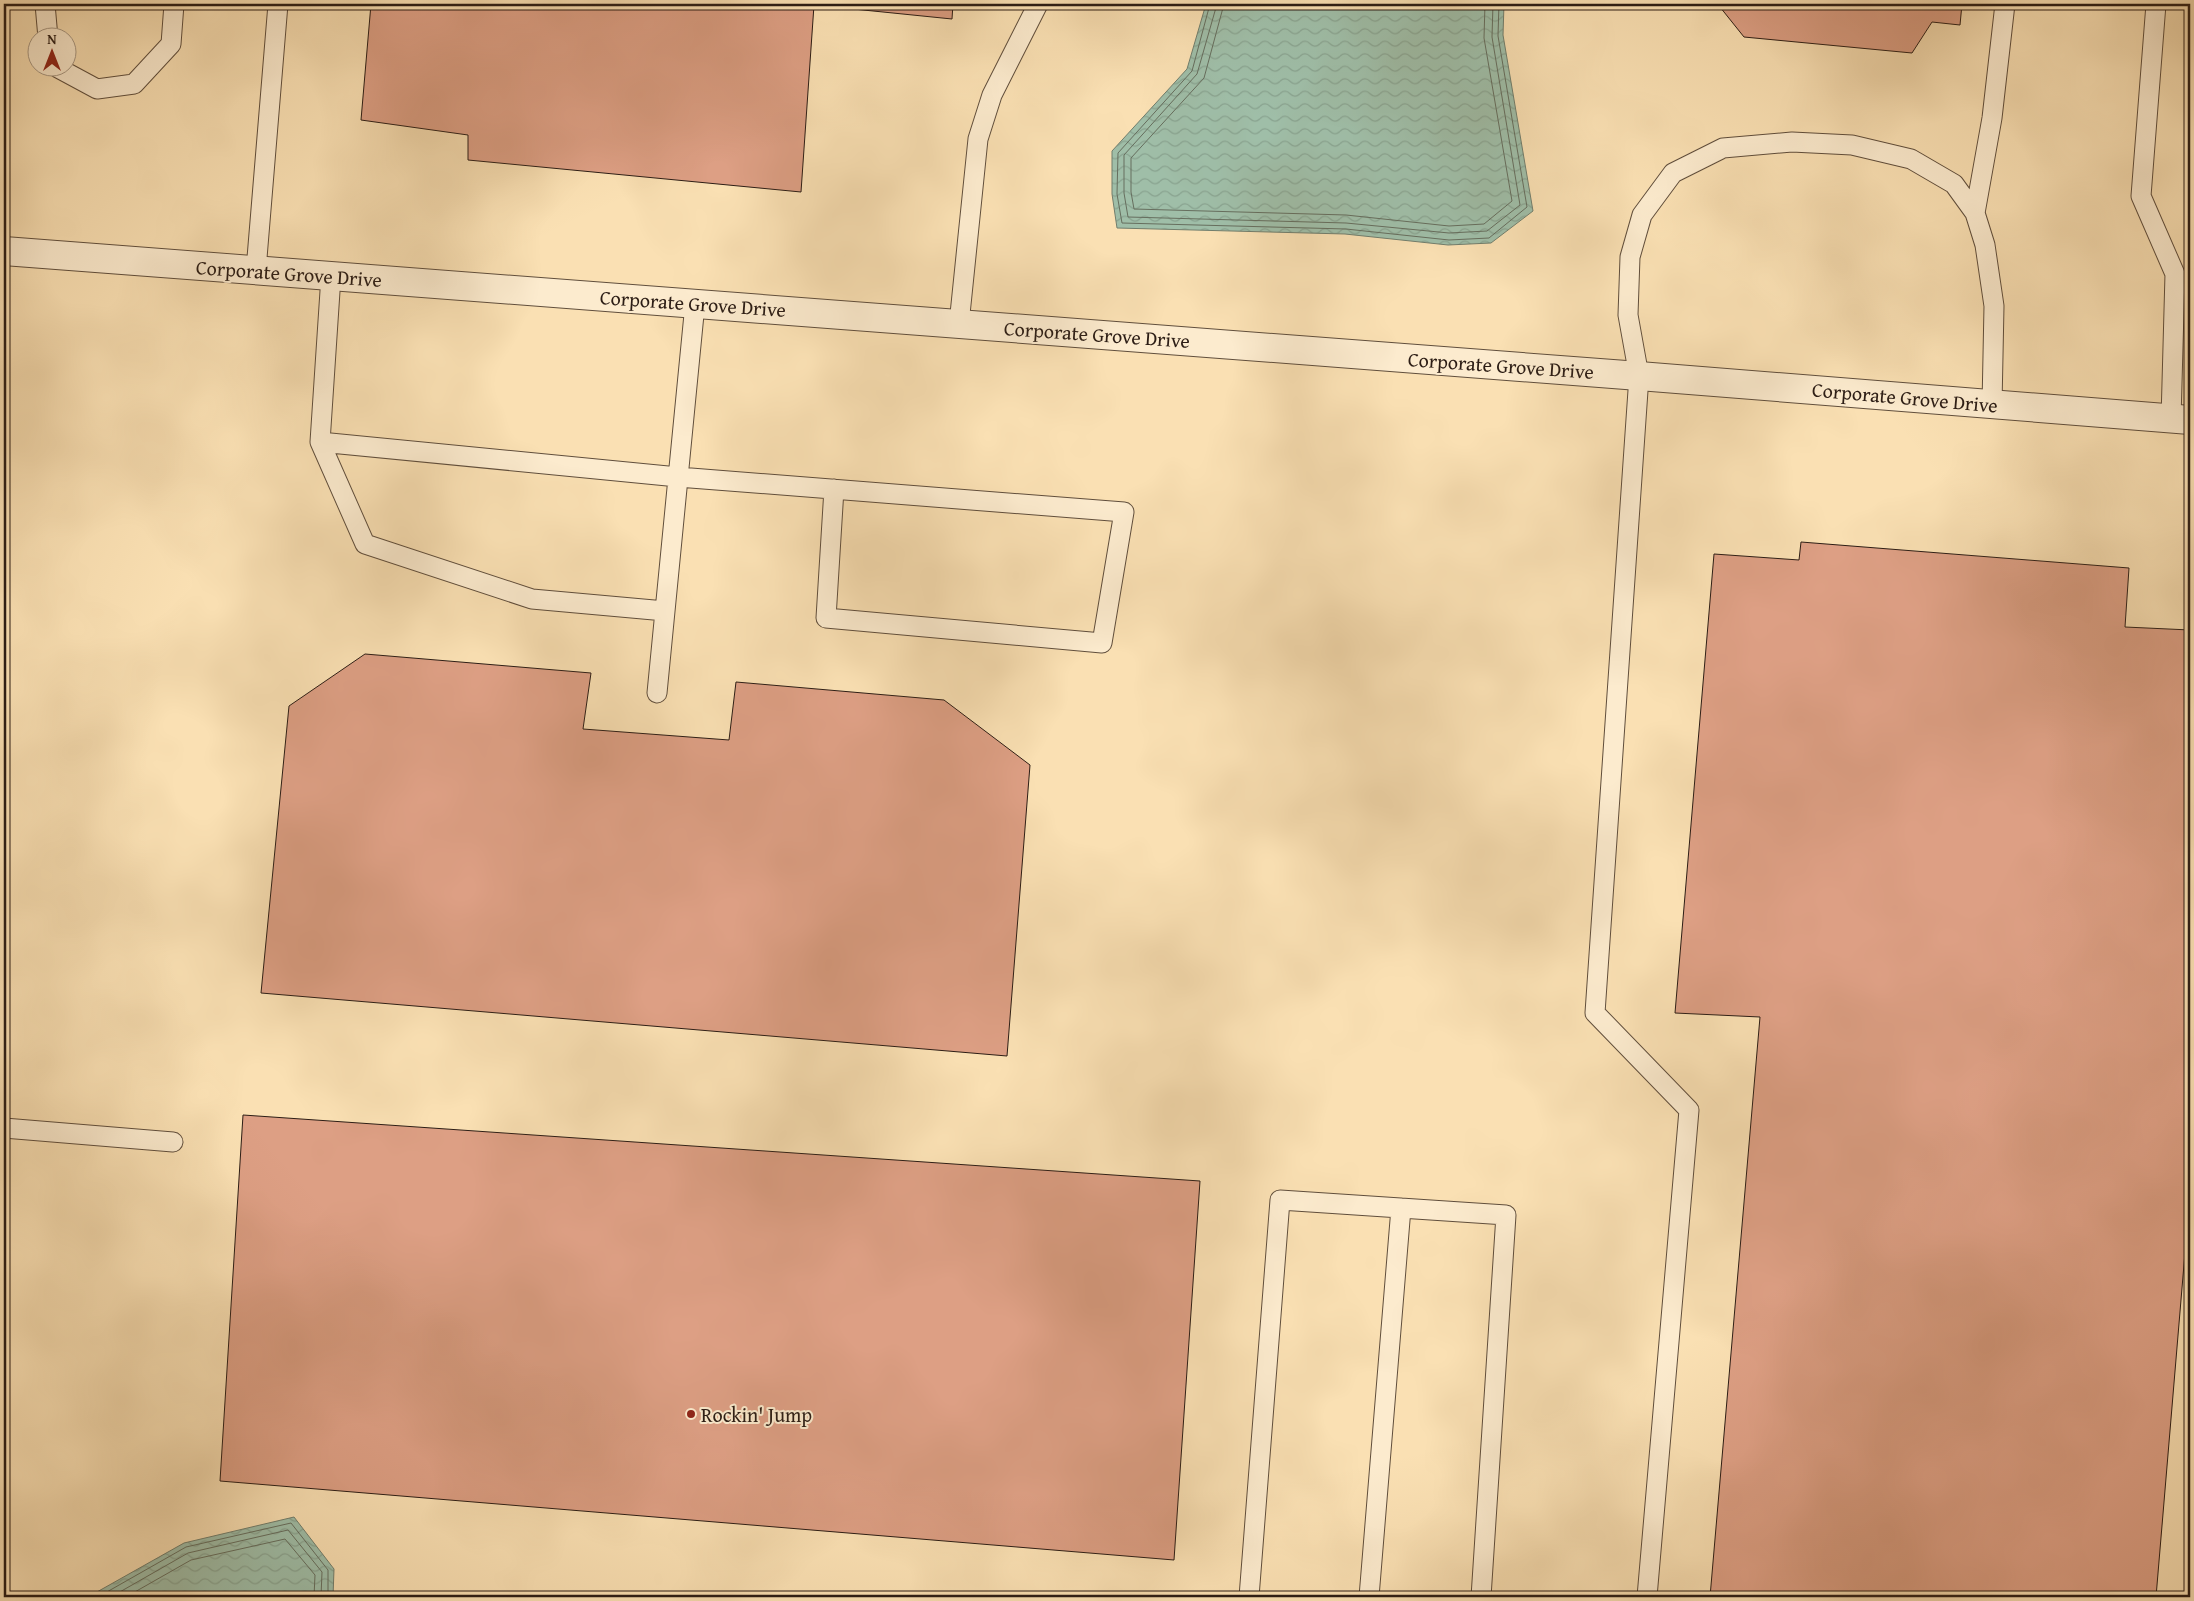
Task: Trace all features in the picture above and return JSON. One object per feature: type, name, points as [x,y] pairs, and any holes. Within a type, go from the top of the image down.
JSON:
[{"type":"street","name":"Corporate Grove Drive","points":[[4,251],[2180,419]]},
{"type":"lane","points":[[45,4],[47,28]]},
{"type":"lane","points":[[77,78],[98,89],[134,84],[171,44],[174,4]]},
{"type":"lane","points":[[256,270],[278,4]]},
{"type":"lane","points":[[958,324],[978,139],[992,95],[1038,4]]},
{"type":"lane","points":[[1975,213],[1992,118],[2005,4]]},
{"type":"lane","points":[[2156,4],[2141,196],[2175,274],[2180,419]]},
{"type":"lane","points":[[1647,1597],[1689,1110],[1595,1013],[1639,376],[1628,315],[1630,257],[1642,215],[1673,173],[1722,148],[1792,142],[1852,145],[1911,159],[1954,184],[1975,213],[1985,245],[1994,306],[1992,405]]},
{"type":"lane","points":[[331,276],[320,442],[365,544],[532,599],[665,611]]},
{"type":"lane","points":[[657,693],[695,304]]},
{"type":"lane","points":[[320,442],[678,477],[834,489],[1124,512],[1102,644],[826,618],[834,489]]},
{"type":"lane","points":[[4,1128],[173,1142]]},
{"type":"lane","points":[[1249,1597],[1280,1200],[1506,1215],[1480,1597]]},
{"type":"lane","points":[[1369,1597],[1401,1208]]},
{"type":"water","points":[[1206,4],[1504,4],[1503,35],[1533,211],[1491,243],[1448,245],[1345,234],[1117,228],[1112,194],[1112,151],[1187,69]]},
{"type":"water","points":[[294,1517],[334,1569],[333,1597],[88,1597],[184,1543]]},
{"type":"building","points":[[371,4],[953,4],[952,19],[814,5],[801,192],[468,160],[468,135],[361,120]]},
{"type":"building","points":[[1689,4],[1962,4],[1960,25],[1932,22],[1912,53],[1744,37],[1720,7]]},
{"type":"building","points":[[1801,542],[2129,568],[2125,627],[2190,630],[2190,1193],[2156,1597],[1710,1597],[1760,1017],[1675,1013],[1714,554],[1799,560]]},
{"type":"building","points":[[365,654],[591,673],[583,729],[729,740],[736,682],[944,700],[1030,765],[1007,1056],[261,993],[289,706]]},
{"type":"building","points":[[243,1115],[1200,1181],[1174,1560],[220,1481]]},
{"type":"place","name":"Rockin' Jump","points":[[691,1414]]}]
